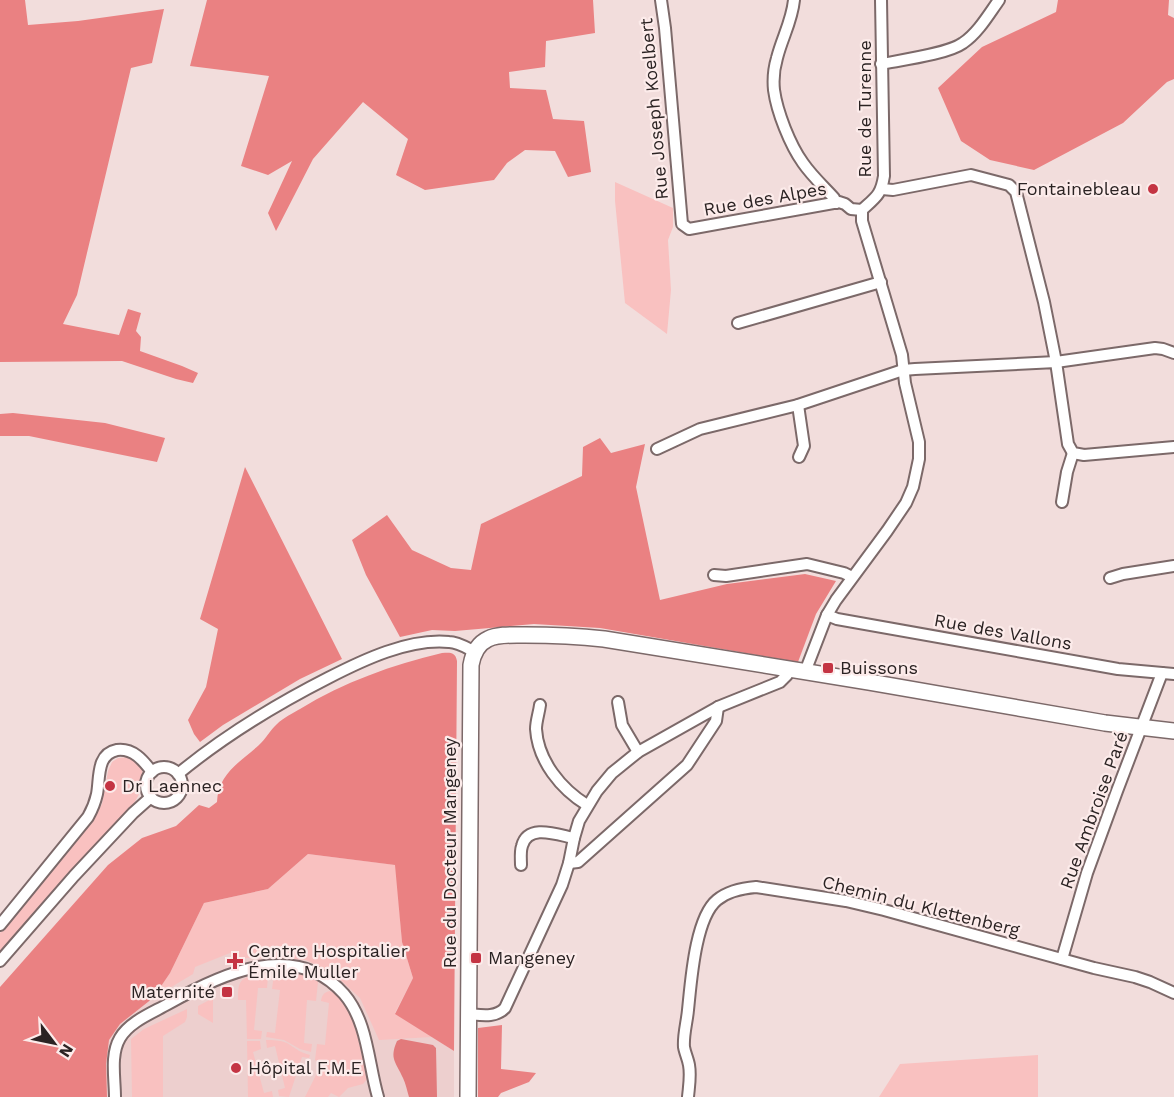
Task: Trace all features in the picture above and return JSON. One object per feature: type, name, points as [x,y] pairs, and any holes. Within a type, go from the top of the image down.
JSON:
[{"type":"street","name":"Rue Joseph Koelbert","points":[[661,0],[680,216]]},
{"type":"street","points":[[794,0],[792,16],[775,69],[774,88],[777,104],[795,151],[836,203]]},
{"type":"street","name":"Rue de Turenne","points":[[862,210],[882,189],[884,176],[881,0]]},
{"type":"street","points":[[881,64],[940,52],[961,45],[971,36],[999,0]]},
{"type":"street","points":[[882,189],[893,190],[971,175],[1009,185],[1016,192],[1044,302],[1056,362],[1068,444],[1073,453],[1066,472],[1062,502]]},
{"type":"street","name":"Rue des Alpes","points":[[680,216],[681,224],[689,229],[836,203],[841,203],[851,209],[862,210]]},
{"type":"street","points":[[805,672],[827,615],[906,503],[913,487],[919,459],[919,442],[903,370],[902,355],[862,221],[862,210]]},
{"type":"street","points":[[738,322],[881,282]]},
{"type":"street","points":[[657,448],[700,429],[798,405],[903,370],[1056,362],[1155,348],[1174,353]]},
{"type":"street","points":[[798,405],[804,446],[799,458]]},
{"type":"street","points":[[1073,453],[1084,455],[1174,447]]},
{"type":"street","points":[[714,575],[726,576],[807,564],[852,577]]},
{"type":"street","points":[[1110,578],[1174,566]]},
{"type":"street","name":"Rue des Vallons","points":[[827,615],[1118,669],[1174,674]]},
{"type":"street","points":[[178,774],[232,734],[298,693],[378,654],[411,645],[439,641],[454,642],[475,652],[488,638],[511,635],[562,635],[604,639],[1105,723],[1174,731]]},
{"type":"street","name":"Rue du Docteur Mangeney","points":[[468,1097],[471,665],[475,652]]},
{"type":"street","points":[[468,1014],[500,1014],[505,1008],[562,885],[579,821],[587,805],[612,773],[638,752],[717,707],[780,682],[789,669]]},
{"type":"street","name":"Rue Ambroise Paré","points":[[1062,958],[1087,873],[1162,673]]},
{"type":"street","points":[[618,702],[622,725],[638,752]]},
{"type":"street","points":[[540,705],[536,728],[545,760],[559,783],[587,805]]},
{"type":"street","points":[[569,863],[578,862],[687,765],[716,721],[717,707]]},
{"type":"street","points":[[0,925],[88,817],[94,807],[98,772],[105,758],[113,751],[125,749],[138,755],[152,772]]},
{"type":"street","points":[[166,767],[178,774],[182,781],[182,789],[178,796],[165,803],[157,802],[151,797],[146,787],[148,776],[152,772],[166,767]]},
{"type":"street","points":[[0,961],[74,876],[151,797]]},
{"type":"street","points":[[521,865],[522,845],[532,833],[540,832],[574,838]]},
{"type":"street","name":"Chemin du Klettenberg","points":[[688,1097],[690,1078],[684,1045],[694,952],[710,908],[717,899],[743,888],[756,887],[846,901],[884,910],[1150,982],[1174,993]]},
{"type":"street","points":[[115,1097],[115,1050],[118,1040],[128,1028],[198,987],[225,976],[260,966],[290,965],[312,971],[335,985],[347,997],[357,1013],[363,1031],[378,1097]]},
{"type":"shaded area","points":[[0,0],[25,0],[28,25],[78,21],[164,9],[152,63],[131,68],[77,295],[63,324],[119,335],[128,309],[141,313],[136,331],[141,337],[140,351],[198,373],[193,383],[122,361],[0,362]]},
{"type":"shaded area","points":[[207,0],[593,0],[595,33],[546,41],[545,67],[509,72],[510,88],[546,90],[553,119],[584,121],[591,172],[568,177],[555,151],[525,150],[507,163],[494,180],[425,190],[396,175],[408,139],[363,102],[313,159],[276,231],[268,213],[292,161],[268,175],[241,166],[269,76],[190,66]]},
{"type":"shaded area","points":[[1058,0],[1169,0],[1168,15],[1174,18],[1174,79],[1167,82],[1123,123],[1034,170],[990,160],[961,141],[938,88],[982,47],[1056,12]]},
{"type":"shaded area","points":[[615,182],[673,208],[673,227],[668,240],[671,290],[667,334],[625,303]]},
{"type":"shaded area","points":[[13,413],[105,423],[165,438],[157,462],[29,436],[0,436],[0,414]]},
{"type":"shaded area","points":[[600,438],[611,453],[645,444],[636,487],[660,600],[727,584],[805,574],[836,581],[816,614],[798,662],[600,628],[534,624],[455,631],[432,630],[400,637],[366,575],[352,540],[387,515],[412,550],[451,568],[471,570],[481,524],[582,476],[583,447]]},
{"type":"shaded area","points":[[245,467],[342,659],[300,679],[223,725],[200,742],[188,720],[206,687],[218,629],[200,619]]},
{"type":"shaded area","points":[[442,653],[453,654],[457,661],[454,1051],[395,1014],[413,978],[402,942],[395,865],[308,854],[268,889],[204,903],[170,973],[153,998],[120,1024],[109,1040],[106,1064],[107,1097],[0,1097],[0,987],[108,865],[142,838],[176,826],[199,805],[209,808],[217,802],[221,784],[231,769],[285,718],[351,683],[405,663]]},
{"type":"shaded area","points":[[128,757],[140,766],[143,772],[140,792],[133,805],[0,957],[0,933],[92,820],[102,804],[108,771],[112,762],[118,758]]},
{"type":"shaded area","points":[[308,854],[396,865],[402,942],[413,978],[395,1013],[432,1037],[379,1040],[360,998],[334,974],[306,960],[235,958],[230,953],[195,967],[193,974],[153,998],[170,973],[204,903],[268,889]]},
{"type":"shaded area","name":"Centre Hospitalier Émile Muller","points":[[268,889],[395,1013],[454,1051],[454,1097],[0,1097]]},
{"type":"shaded area","points":[[279,970],[302,974],[318,982],[316,1001],[307,1000],[304,1043],[312,1044],[311,1052],[284,1040],[266,1037],[267,1032],[275,1033],[280,990],[272,989],[274,974]]},
{"type":"shaded area","points":[[261,972],[268,976],[267,988],[258,988],[254,1030],[262,1031],[261,1039],[247,1039],[246,1000],[238,1000],[239,987],[242,980]]},
{"type":"shaded area","points":[[330,991],[342,1000],[353,1019],[367,1079],[363,1084],[348,1088],[339,1097],[331,1093],[328,1097],[305,1097],[322,1063],[315,1060],[317,1044],[325,1045],[329,1003],[321,1001],[324,994]]},
{"type":"shaded area","points":[[213,998],[213,1023],[198,1014],[198,1006]]},
{"type":"shaded area","points":[[187,1009],[185,1022],[163,1036],[163,1097],[132,1097],[131,1039],[144,1029]]},
{"type":"shaded area","points":[[502,1025],[501,1069],[536,1073],[529,1082],[501,1093],[498,1097],[478,1097],[478,1028]]},
{"type":"shaded area","points":[[401,1039],[433,1045],[436,1048],[437,1097],[409,1097],[394,1056],[397,1041]]},
{"type":"shaded area","points":[[266,1040],[287,1043],[310,1055],[309,1058],[302,1057],[289,1097],[279,1096],[278,1090],[285,1088],[275,1046],[267,1048]]},
{"type":"shaded area","points":[[247,1041],[260,1041],[261,1049],[253,1052],[264,1093],[272,1091],[273,1097],[248,1097]]},
{"type":"shaded area","points":[[1038,1055],[1038,1097],[879,1097],[900,1064]]},
{"type":"place","name":"Fontainebleau","points":[[1153,189]]},
{"type":"place","name":"Buissons","points":[[828,668]]},
{"type":"place","name":"Dr Laennec","points":[[110,786]]},
{"type":"place","name":"Mangeney","points":[[476,958]]},
{"type":"place","name":"Centre Hospitalier Émile Muller","points":[[235,961]]},
{"type":"place","name":"Maternité","points":[[227,992]]},
{"type":"place","name":"Hôpital F.M.E","points":[[236,1068]]}]
